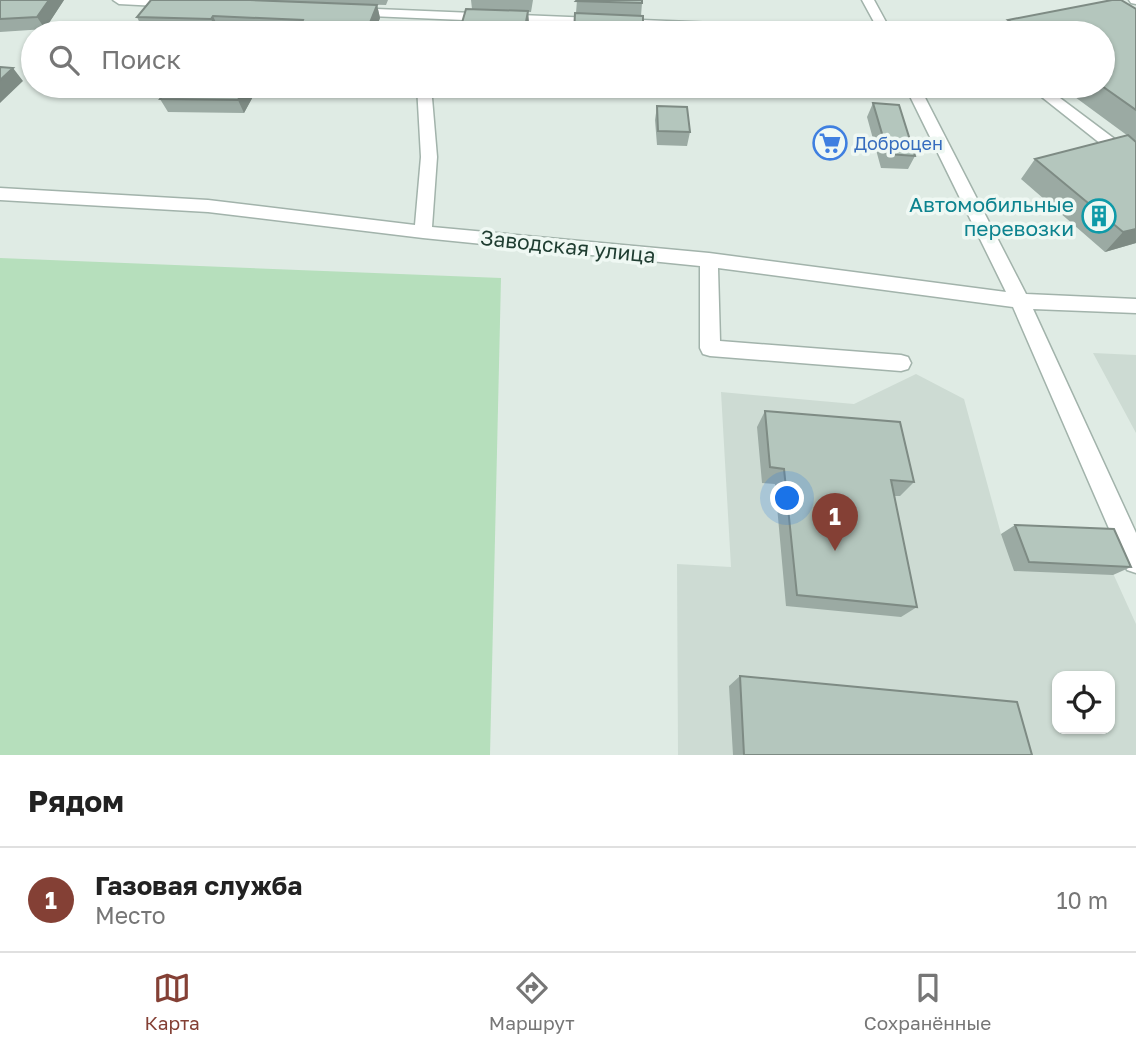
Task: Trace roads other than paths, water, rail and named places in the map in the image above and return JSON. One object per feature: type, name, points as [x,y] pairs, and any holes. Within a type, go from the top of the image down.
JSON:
[{"type":"street","points":[[119,0],[186,3]]},
{"type":"street","points":[[442,21],[443,0]]},
{"type":"street","points":[[868,0],[879,21]]},
{"type":"street","points":[[335,11],[566,21]]},
{"type":"street","points":[[423,232],[429,157],[426,98]]},
{"type":"street","points":[[918,98],[1020,301],[1136,561]]},
{"type":"street","points":[[1051,98],[1136,163]]},
{"type":"street","name":"Заводская улица","points":[[0,194],[208,206],[423,232],[709,260],[1020,301],[1136,306]]},
{"type":"street","points":[[709,260],[710,348],[901,363]]},
{"type":"place","name":"Доброцен","points":[[830,143]]},
{"type":"place","name":"Автомобильные перевозки","points":[[1099,216]]},
{"type":"place","name":"Газовая служба","points":[[835,551]]}]
